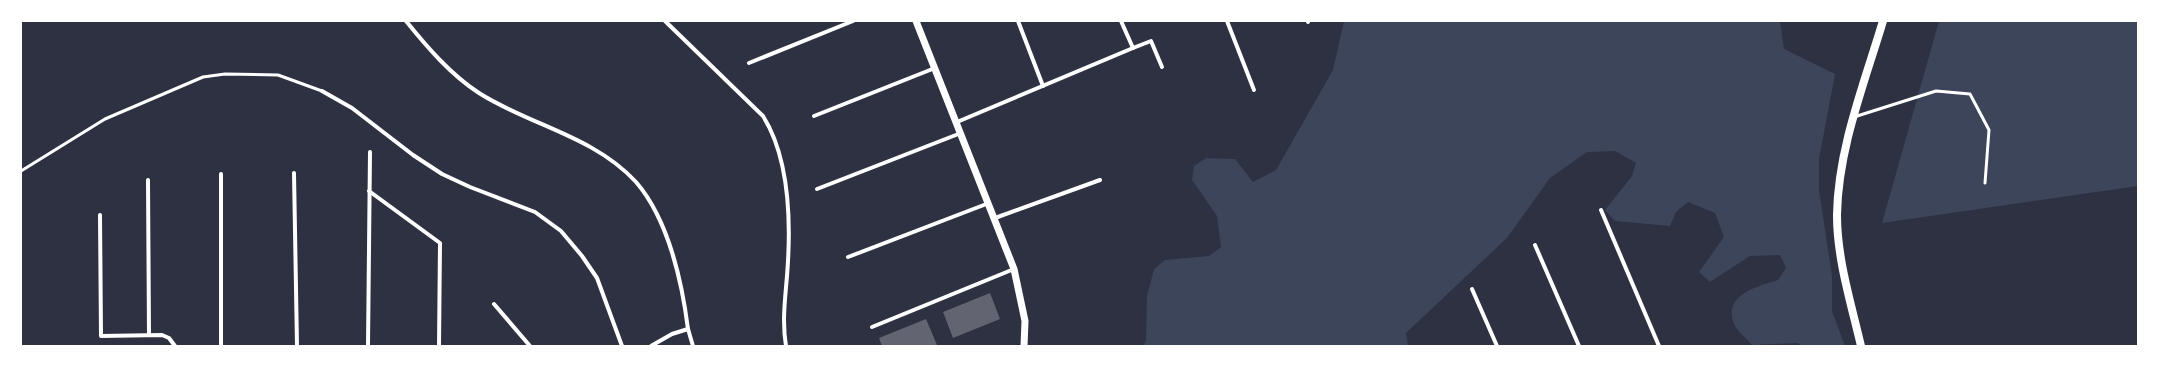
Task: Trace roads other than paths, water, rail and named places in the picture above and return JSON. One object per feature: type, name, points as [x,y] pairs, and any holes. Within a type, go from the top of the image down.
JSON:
[{"type":"main road","points":[[1861,346],[1844,277],[1837,216],[1839,184],[1843,155],[1883,21]]},
{"type":"street","points":[[665,21],[763,116],[773,132],[787,206],[789,244],[784,314],[786,346]]},
{"type":"street","points":[[749,63],[853,21]]},
{"type":"street","points":[[916,21],[989,202],[1014,269],[1025,321],[1024,346]]},
{"type":"street","points":[[1018,21],[1043,86]]},
{"type":"street","points":[[1121,21],[1133,48]]},
{"type":"street","points":[[1227,21],[1254,90]]},
{"type":"street","points":[[408,22],[457,77],[479,93],[574,139],[615,164],[636,183],[653,208],[664,234],[683,295],[688,329],[693,346]]},
{"type":"street","points":[[957,122],[1151,41],[1162,66]]},
{"type":"street","points":[[814,116],[935,68]]},
{"type":"street","points":[[322,91],[352,108],[413,155],[442,174],[470,187],[535,212],[561,231],[582,256],[597,278],[622,346]]},
{"type":"street","points":[[817,189],[961,133]]},
{"type":"street","points":[[368,346],[370,152]]},
{"type":"street","points":[[294,173],[297,346]]},
{"type":"street","points":[[221,174],[221,346]]},
{"type":"street","points":[[148,180],[149,335]]},
{"type":"street","points":[[995,218],[1100,180]]},
{"type":"street","points":[[369,191],[440,244],[439,346]]},
{"type":"street","points":[[848,257],[989,202]]},
{"type":"street","points":[[1601,210],[1659,346]]},
{"type":"street","points":[[100,215],[101,336],[162,335],[169,338],[175,346]]},
{"type":"street","points":[[1535,245],[1579,346]]},
{"type":"street","points":[[872,327],[1014,269]]},
{"type":"street","points":[[1472,289],[1497,346]]},
{"type":"street","points":[[494,304],[530,346]]},
{"type":"street","points":[[651,346],[672,334],[688,329]]},
{"type":"lane","points":[[21,171],[105,119],[203,77],[225,74],[278,76],[322,91]]},
{"type":"lane","points":[[1854,117],[1936,91],[1970,94],[1989,130],[1985,184]]}]
